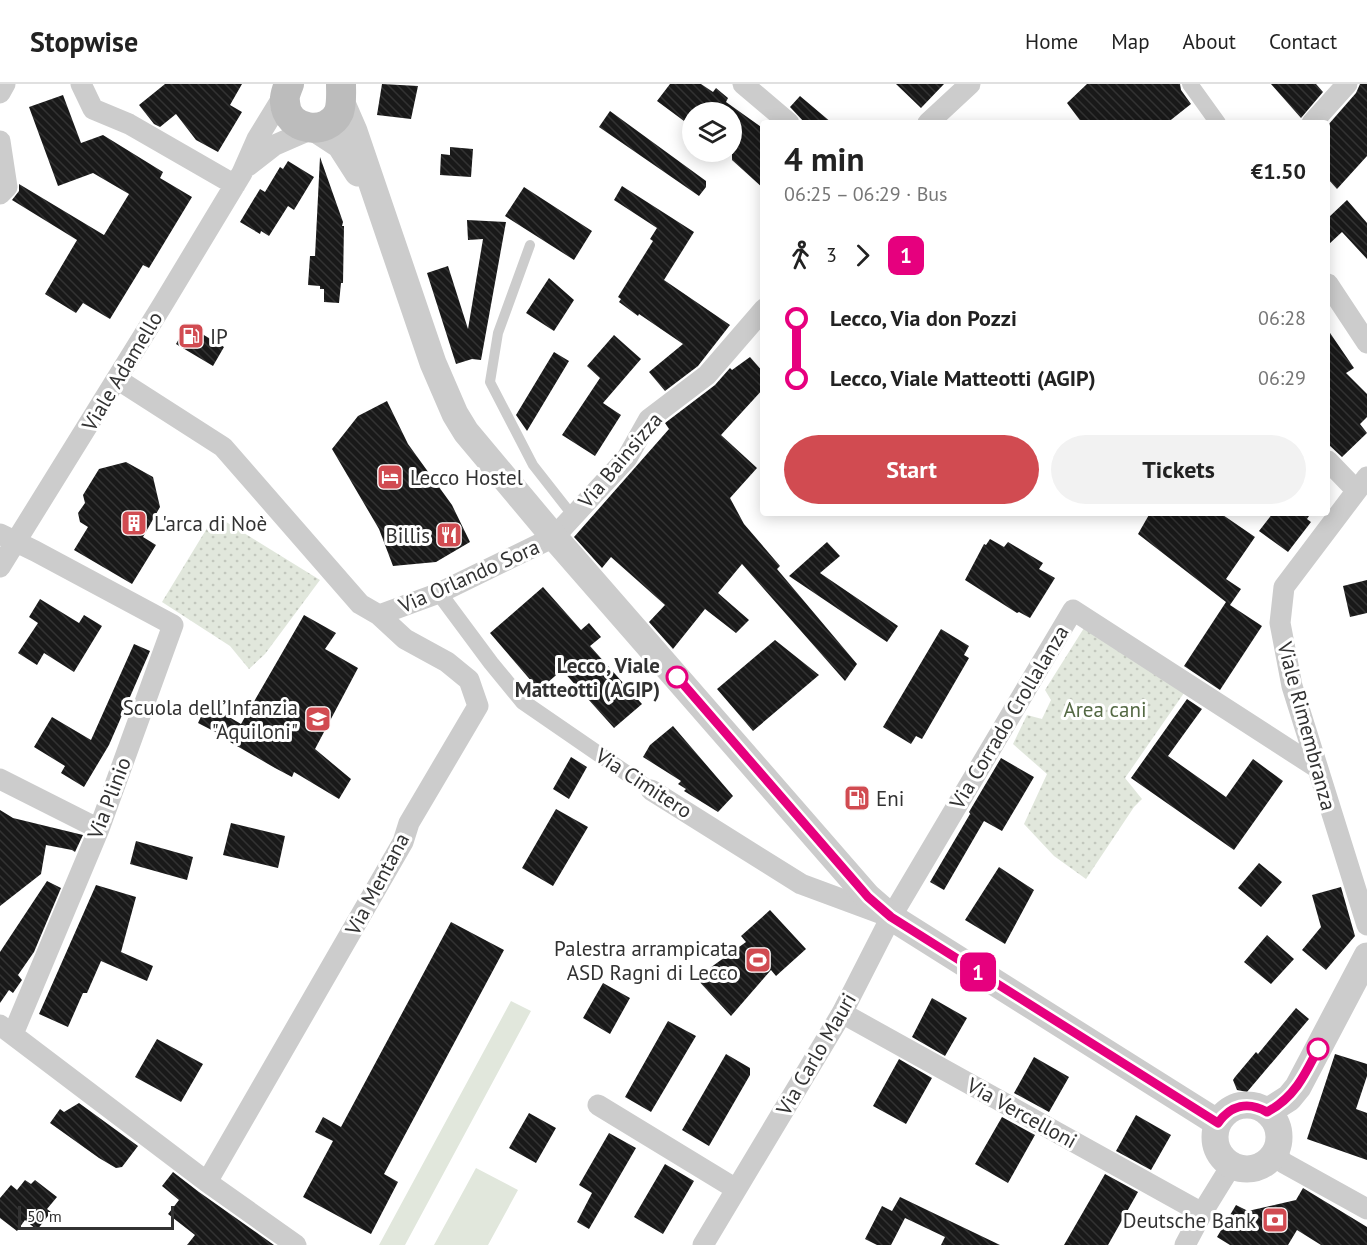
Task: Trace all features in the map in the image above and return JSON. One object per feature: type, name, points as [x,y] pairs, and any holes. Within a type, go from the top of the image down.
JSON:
[{"type":"main road","points":[[288,87],[285,102],[288,113],[294,122],[303,127],[314,128],[326,125],[335,119],[341,92]]},
{"type":"street","points":[[0,93],[5,84]]},
{"type":"street","points":[[81,84],[93,109],[129,124],[238,179]]},
{"type":"street","points":[[743,84],[785,120]]},
{"type":"street","points":[[931,120],[970,84]]},
{"type":"street","points":[[1190,84],[1216,120]]},
{"type":"street","points":[[1315,120],[1347,84]]},
{"type":"street","name":"Viale Adamello","points":[[1,562],[8,537],[117,379],[238,179],[257,139],[288,87]]},
{"type":"street","points":[[341,92],[433,363],[455,414],[480,450],[554,537],[868,897],[891,917],[1218,1123]]},
{"type":"street","points":[[314,128],[340,145],[360,178],[375,196]]},
{"type":"street","name":"Viale Adamello","points":[[238,179],[251,163],[275,145],[314,128]]},
{"type":"street","points":[[0,141],[7,187],[0,194]]},
{"type":"street","points":[[1330,287],[1367,343]]},
{"type":"street","name":"Via Bainsizza","points":[[554,537],[627,458],[649,420],[707,375],[760,314]]},
{"type":"street","name":"Via Orlando Sora","points":[[117,379],[223,447],[360,604],[379,615],[439,593],[554,537]]},
{"type":"street","points":[[1330,462],[1361,483]]},
{"type":"street","name":"Viale Rimembranza","points":[[1361,483],[1284,587],[1280,623],[1292,686],[1367,925]]},
{"type":"street","name":"Via Plinio","points":[[6,1030],[99,830],[173,626],[8,537]]},
{"type":"street","name":"Via Cimitero","points":[[439,593],[523,702],[651,790],[801,884],[891,917]]},
{"type":"street","name":"Via Corrado Crollalanza","points":[[891,917],[1073,610],[1316,767]]},
{"type":"street","name":"Via Mentana","points":[[207,1182],[364,911],[403,842],[409,823],[478,706],[469,680],[447,662],[405,639],[379,615]]},
{"type":"street","points":[[0,779],[99,830]]},
{"type":"street","name":"Via Carlo Mauri","points":[[702,1245],[842,1013],[891,917]]},
{"type":"street","points":[[1267,1112],[1280,1105],[1298,1087],[1367,956]]},
{"type":"street","name":"Via Vercelloni","points":[[842,1013],[1202,1213]]},
{"type":"street","points":[[6,1030],[207,1182],[296,1245]]},
{"type":"street","points":[[598,1105],[736,1189]]},
{"type":"street","points":[[1249,1105],[1267,1112],[1274,1119],[1279,1136],[1275,1153],[1261,1167],[1251,1170],[1231,1166],[1218,1152],[1215,1133],[1218,1123],[1231,1109],[1240,1106],[1249,1105]]},
{"type":"street","points":[[1275,1153],[1284,1163],[1367,1209]]},
{"type":"street","points":[[1185,1245],[1231,1166]]},
{"type":"lane","points":[[530,245],[498,333],[490,382],[533,465],[573,516]]},
{"type":"green space","points":[[215,515],[320,580],[265,654],[249,669],[230,646],[162,602]]},
{"type":"green space","name":"Area cani","points":[[1084,628],[1184,693],[1125,778],[1142,799],[1134,807],[1086,879],[1054,856],[1024,824],[1047,774],[1013,744],[1027,715],[1042,719],[1051,700],[1045,690]]},
{"type":"green space","points":[[511,1001],[531,1011],[405,1245],[379,1245]]},
{"type":"green space","points":[[476,1168],[518,1190],[488,1245],[434,1245]]},
{"type":"building","points":[[165,84],[242,84],[230,105],[242,112],[218,152],[196,140],[176,114],[160,127],[154,124],[139,105]]},
{"type":"building","points":[[382,84],[418,86],[411,119],[377,115]]},
{"type":"building","points":[[670,84],[701,84],[713,92],[716,88],[728,98],[726,102],[682,102],[682,120],[657,101]]},
{"type":"building","points":[[896,84],[944,84],[921,108]]},
{"type":"building","points":[[1087,84],[1180,84],[1181,90],[1191,104],[1171,120],[1080,120],[1067,103]]},
{"type":"building","points":[[1271,84],[1316,84],[1323,92],[1301,118]]},
{"type":"building","points":[[1360,84],[1367,84],[1367,156],[1337,189],[1330,181],[1330,123],[1356,93]]},
{"type":"building","points":[[63,95],[81,143],[103,135],[163,172],[160,178],[192,197],[149,268],[143,265],[110,319],[83,303],[76,313],[45,294],[77,240],[12,200],[19,191],[19,184],[104,235],[129,194],[93,173],[58,186],[29,107]]},
{"type":"building","points":[[800,96],[828,120],[802,120],[790,107]]},
{"type":"building","points":[[610,111],[706,181],[706,187],[699,196],[599,127]]},
{"type":"building","points":[[742,113],[760,126],[760,185],[734,162],[742,162]]},
{"type":"building","points":[[450,147],[473,149],[471,177],[440,175],[441,154],[450,155]]},
{"type":"building","points":[[320,157],[343,222],[342,226],[344,226],[343,283],[341,283],[339,303],[324,302],[324,289],[320,289],[320,286],[308,285],[310,256],[315,256]]},
{"type":"building","points":[[288,161],[314,177],[294,210],[288,206],[269,236],[261,231],[260,234],[240,222],[260,189],[265,192],[280,167],[283,169]]},
{"type":"building","points":[[622,186],[694,232],[664,280],[730,325],[698,366],[665,391],[649,372],[683,344],[619,302],[621,299],[618,297],[653,241],[650,239],[657,228],[614,200]]},
{"type":"building","points":[[524,187],[592,231],[574,260],[505,216]]},
{"type":"building","points":[[1347,200],[1367,223],[1367,259],[1342,232],[1330,243],[1330,216]]},
{"type":"building","points":[[467,220],[506,222],[481,360],[472,359],[456,364],[427,273],[448,266],[468,329],[483,239],[468,240]]},
{"type":"building","points":[[549,278],[574,300],[554,331],[526,313]]},
{"type":"building","points":[[187,325],[224,347],[213,366],[176,344]]},
{"type":"building","points":[[1330,333],[1354,368],[1346,373],[1367,394],[1367,417],[1360,424],[1367,433],[1342,457],[1330,446]]},
{"type":"building","points":[[614,335],[641,359],[603,403],[621,415],[595,456],[562,435],[600,378],[587,366]]},
{"type":"building","points":[[554,352],[569,361],[527,431],[516,415]]},
{"type":"building","points":[[750,357],[760,368],[760,392],[721,435],[757,468],[730,498],[744,524],[780,566],[777,569],[857,664],[845,681],[742,564],[718,593],[749,620],[736,633],[705,609],[673,649],[649,622],[665,605],[611,557],[602,568],[574,537],[669,429],[665,423],[715,385],[730,368],[732,370]]},
{"type":"building","name":"Lecco Hostel","points":[[387,401],[408,444],[452,505],[470,542],[436,562],[393,566],[379,529],[332,449],[358,416]]},
{"type":"building","name":"L'arca di Noè","points":[[126,462],[153,477],[160,507],[143,537],[156,545],[132,584],[74,550],[88,527],[80,522],[78,513],[85,503],[83,495],[99,469]]},
{"type":"building","points":[[1148,516],[1224,516],[1255,537],[1226,579],[1241,589],[1230,605],[1262,626],[1220,690],[1184,666],[1226,602],[1138,534]]},
{"type":"building","points":[[1271,516],[1309,516],[1307,519],[1311,522],[1288,552],[1259,531]]},
{"type":"building","points":[[990,539],[1004,547],[1008,542],[1043,563],[1039,569],[1055,578],[1030,618],[1017,613],[965,580],[984,544],[986,545]]},
{"type":"building","points":[[827,542],[840,556],[820,573],[898,626],[887,642],[789,576]]},
{"type":"building","points":[[1367,580],[1367,613],[1350,617],[1343,586]]},
{"type":"building","points":[[543,587],[581,630],[589,623],[601,637],[590,646],[642,704],[614,728],[562,670],[539,690],[490,633]]},
{"type":"building","points":[[40,599],[79,623],[84,615],[102,626],[74,672],[44,653],[37,665],[18,653],[38,623],[29,617]]},
{"type":"building","points":[[304,615],[336,633],[325,649],[358,668],[315,749],[351,779],[339,799],[294,772],[292,777],[275,768],[230,742],[231,740],[198,723],[207,704],[241,724]]},
{"type":"building","points":[[941,629],[969,646],[964,655],[969,658],[922,739],[916,736],[911,744],[883,727]]},
{"type":"building","points":[[775,640],[819,675],[753,731],[717,689]]},
{"type":"building","points":[[134,644],[150,651],[109,745],[84,787],[61,773],[65,766],[34,747],[52,717],[91,740]]},
{"type":"building","points":[[1187,699],[1202,709],[1168,756],[1226,797],[1253,759],[1283,781],[1234,850],[1131,778]]},
{"type":"building","points":[[673,726],[733,796],[718,812],[684,791],[686,789],[678,784],[681,781],[643,757],[650,745]]},
{"type":"building","points":[[571,757],[587,767],[569,799],[553,789]]},
{"type":"building","points":[[1001,758],[1034,777],[1002,831],[984,821],[944,890],[930,882],[971,815],[969,812]]},
{"type":"building","points":[[556,809],[588,827],[553,886],[522,868]]},
{"type":"building","points":[[0,810],[13,818],[83,835],[75,852],[46,845],[41,874],[0,906]]},
{"type":"building","points":[[231,823],[285,836],[278,868],[223,855]]},
{"type":"building","points":[[136,841],[193,857],[187,880],[130,864]]},
{"type":"building","points":[[1259,863],[1282,882],[1261,907],[1238,888]]},
{"type":"building","points":[[999,867],[1034,890],[1005,944],[965,920]]},
{"type":"building","points":[[47,881],[61,888],[34,952],[18,975],[22,980],[13,993],[9,990],[0,1003],[0,952]]},
{"type":"building","points":[[96,885],[136,897],[121,952],[153,966],[147,981],[101,961],[68,1027],[39,1014]]},
{"type":"building","points":[[1341,887],[1355,936],[1326,970],[1302,950],[1321,927],[1312,895]]},
{"type":"building","name":"Palestra arrampicata ASD Ragni di Lecco","points":[[770,910],[806,949],[776,976],[771,970],[731,1016],[696,978],[746,942],[741,936]]},
{"type":"building","points":[[451,922],[504,950],[384,1174],[398,1182],[371,1234],[303,1197],[333,1141],[315,1132],[323,1117],[341,1127]]},
{"type":"building","points":[[1267,935],[1294,959],[1271,984],[1244,962]]},
{"type":"building","points":[[603,983],[630,998],[610,1034],[583,1018]]},
{"type":"building","points":[[932,998],[967,1018],[945,1056],[912,1037]]},
{"type":"building","points":[[1296,1008],[1309,1019],[1247,1092],[1237,1090],[1233,1080],[1235,1077],[1256,1052],[1258,1054]]},
{"type":"building","points":[[668,1021],[696,1036],[651,1112],[625,1097]]},
{"type":"building","points":[[157,1039],[203,1064],[181,1102],[135,1077]]},
{"type":"building","points":[[726,1054],[750,1068],[750,1075],[709,1146],[682,1130]]},
{"type":"building","points":[[1335,1054],[1367,1064],[1367,1076],[1356,1109],[1367,1113],[1367,1160],[1307,1139]]},
{"type":"building","points":[[1034,1057],[1069,1077],[1049,1112],[1014,1093]]},
{"type":"building","points":[[899,1059],[932,1078],[906,1124],[873,1106]]},
{"type":"building","points":[[79,1103],[138,1146],[122,1167],[116,1168],[99,1158],[50,1123],[60,1109],[64,1112]]},
{"type":"building","points":[[529,1113],[556,1128],[536,1163],[509,1148]]},
{"type":"building","points":[[1136,1115],[1171,1135],[1151,1170],[1116,1151]]},
{"type":"building","points":[[1002,1117],[1035,1135],[1008,1183],[975,1164]]},
{"type":"building","points":[[609,1133],[636,1148],[589,1229],[577,1222],[592,1193],[579,1185]]},
{"type":"building","points":[[665,1164],[694,1181],[663,1234],[634,1217]]},
{"type":"building","points":[[173,1172],[274,1245],[187,1245],[195,1235],[168,1214],[179,1200],[162,1186]]},
{"type":"building","points":[[1105,1174],[1138,1192],[1108,1245],[1064,1245]]},
{"type":"building","points":[[25,1180],[31,1184],[35,1180],[57,1197],[47,1209],[51,1212],[37,1230],[25,1220],[17,1231],[0,1218],[0,1198],[11,1185],[17,1190]]},
{"type":"building","name":"Deutsche Bank","points":[[1303,1188],[1367,1227],[1367,1245],[1321,1245],[1297,1230],[1288,1245],[1230,1245],[1217,1237],[1236,1205],[1248,1211],[1296,1200]]},
{"type":"building","points":[[900,1197],[1000,1245],[941,1245],[945,1237],[905,1218],[891,1245],[877,1245],[865,1239],[882,1206],[892,1211]]},
{"type":"bus line","name":"1","points":[[677,677],[868,897],[891,917],[1218,1123],[1223,1115],[1240,1106],[1259,1107],[1267,1112],[1280,1105],[1298,1087],[1318,1049]]},
{"type":"place","name":"IP","points":[[191,336]]},
{"type":"place","name":"Lecco Hostel","points":[[390,477]]},
{"type":"place","name":"L'arca di Noè","points":[[134,523]]},
{"type":"place","name":"Billis","points":[[449,535]]},
{"type":"place","name":"Lecco, Viale Matteotti (AGIP)","points":[[677,677]]},
{"type":"place","name":"Scuola dell’Infanzia \"Aquiloni\"","points":[[318,719]]},
{"type":"place","name":"Eni","points":[[857,798]]},
{"type":"place","name":"Palestra arrampicata ASD Ragni di Lecco","points":[[758,960]]},
{"type":"place","name":"Deutsche Bank","points":[[1275,1220]]}]
